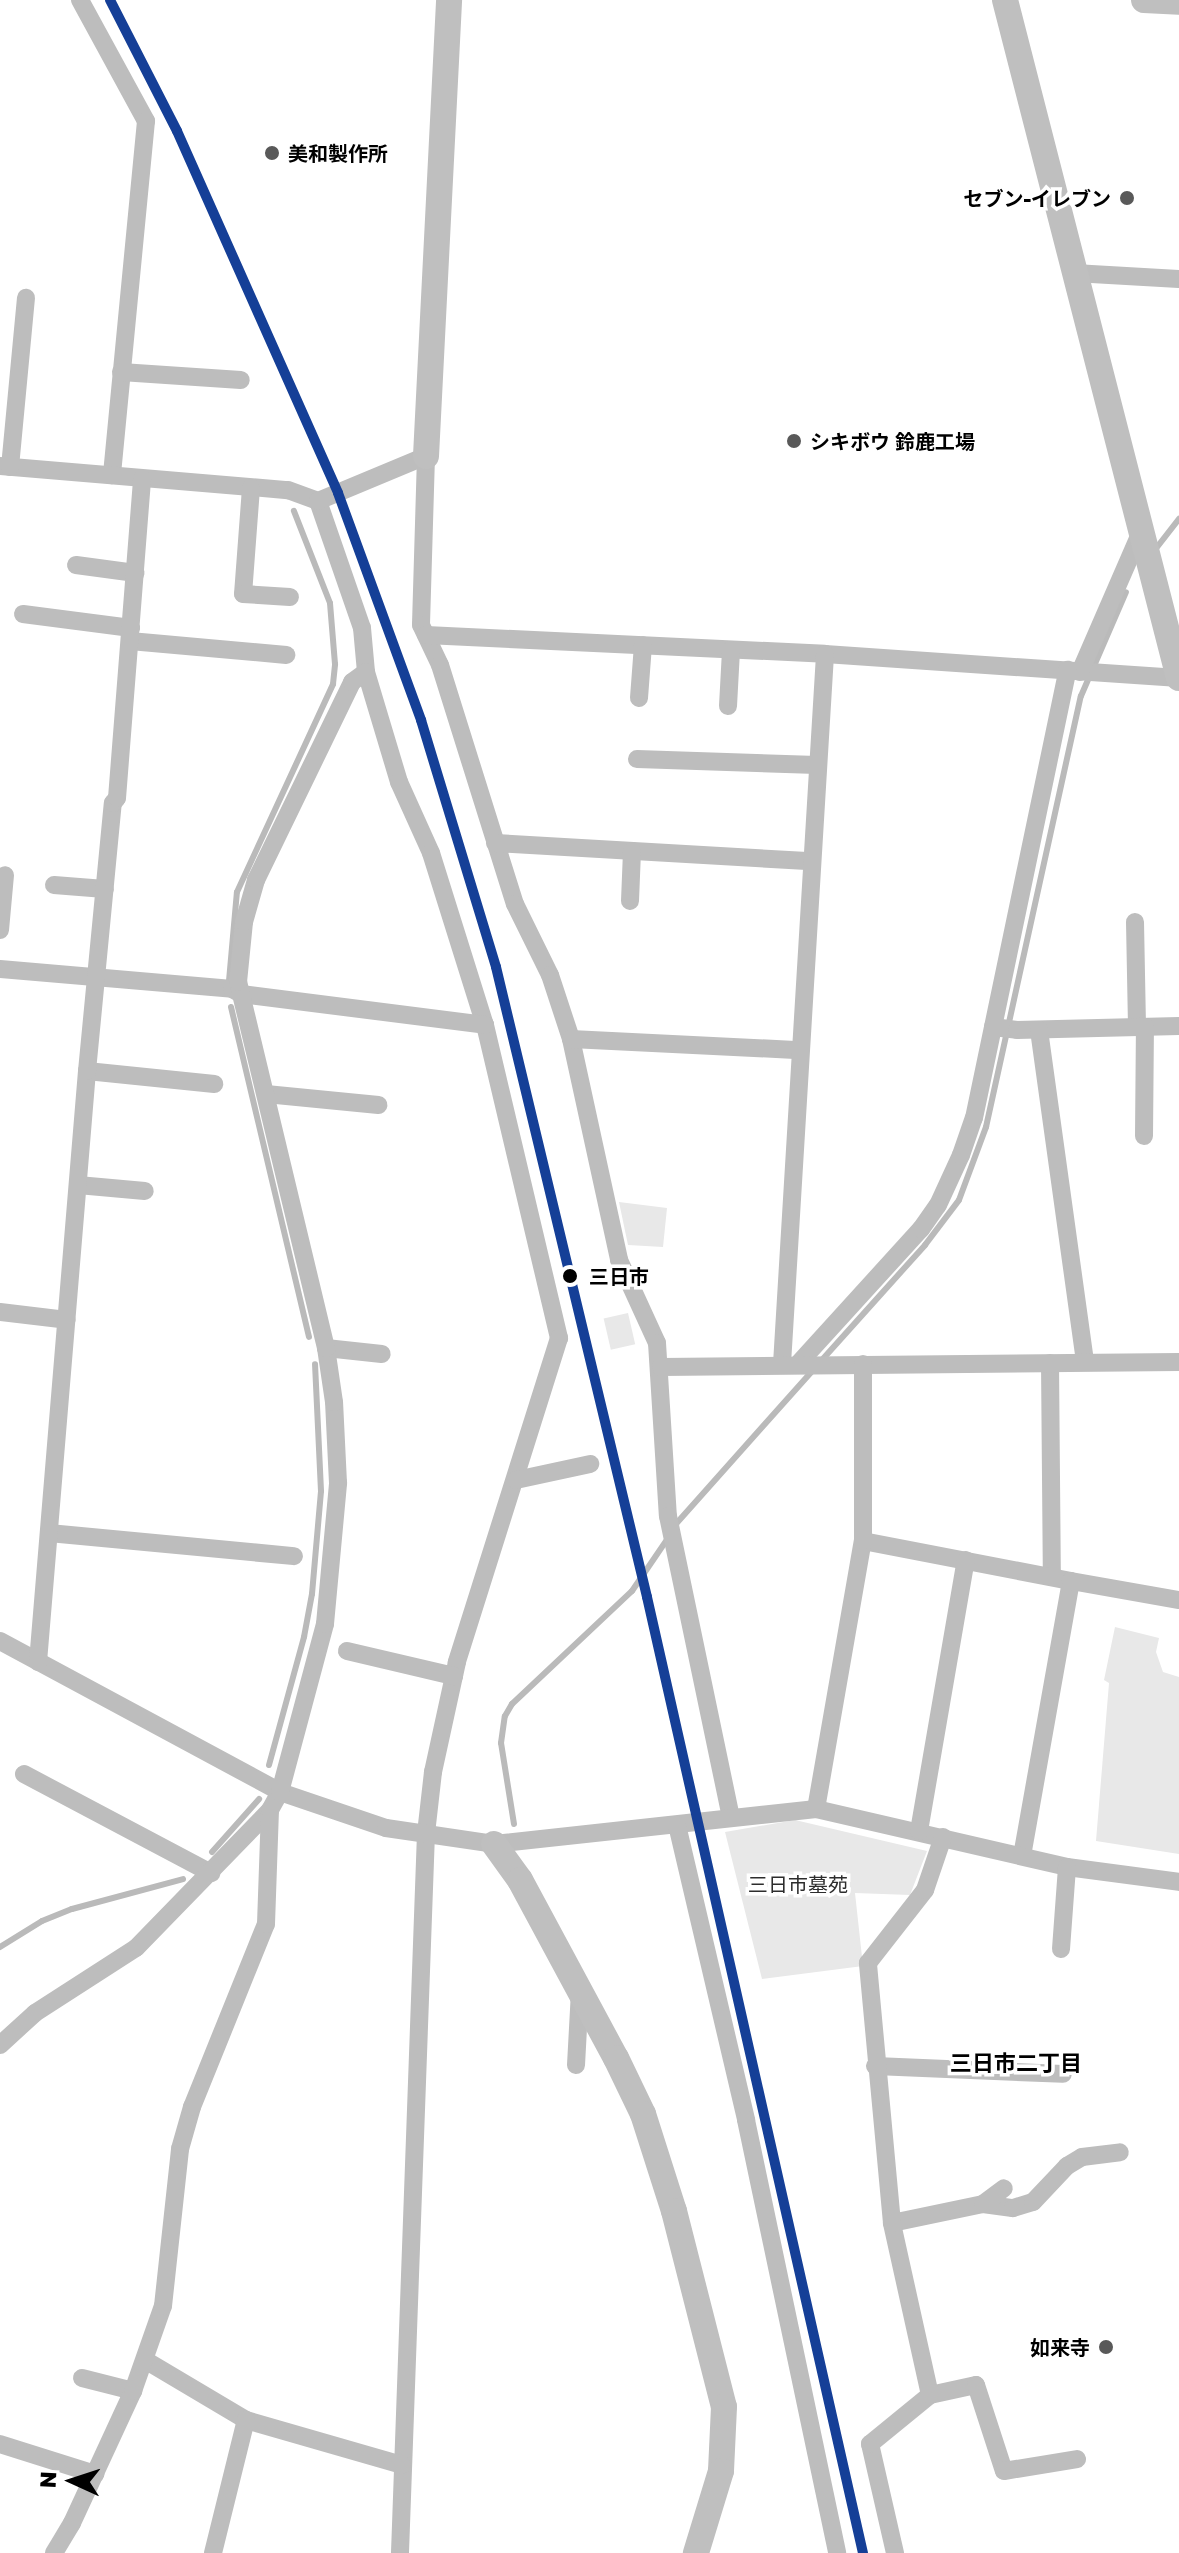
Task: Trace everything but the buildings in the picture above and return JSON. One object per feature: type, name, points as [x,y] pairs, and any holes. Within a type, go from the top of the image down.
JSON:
[{"type":"street","points":[[80,0],[146,121],[112,475]]},
{"type":"street","points":[[449,0],[419,613],[440,665],[515,904],[550,975],[571,1039],[619,1260],[657,1343],[661,1367],[668,1516],[731,1817]]},
{"type":"street","points":[[426,635],[825,654],[1179,678],[1005,0]]},
{"type":"street","points":[[1144,0],[1179,2]]},
{"type":"street","points":[[1074,273],[1179,279]]},
{"type":"street","points":[[26,298],[5,466],[288,490],[318,501],[426,456]]},
{"type":"street","points":[[121,372],[241,380]]},
{"type":"street","points":[[38,1662],[87,1071],[131,634],[142,479]]},
{"type":"street","points":[[251,488],[243,594],[290,597]]},
{"type":"street","points":[[318,501],[362,628],[366,672],[399,782],[431,853],[485,1025],[559,1338],[454,1676],[433,1772],[426,1833],[400,2553]]},
{"type":"street","points":[[796,1364],[921,1229],[938,1205],[974,1118],[993,1027],[1082,672],[1141,532]]},
{"type":"street","points":[[76,565],[135,573]]},
{"type":"street","points":[[23,614],[131,634],[286,655]]},
{"type":"street","points":[[639,698],[643,645]]},
{"type":"street","points":[[728,706],[731,650]]},
{"type":"street","points":[[796,1364],[800,1050],[825,654]]},
{"type":"street","points":[[0,2045],[35,2013],[136,1948],[270,1810],[280,1792],[325,1624],[338,1483],[326,1348],[238,982],[247,902],[289,806],[352,682],[366,672]]},
{"type":"street","points":[[637,759],[817,765]]},
{"type":"street","points":[[495,843],[811,861]]},
{"type":"street","points":[[630,901],[632,851]]},
{"type":"street","points":[[0,930],[5,875]]},
{"type":"street","points":[[54,885],[105,889]]},
{"type":"street","points":[[1135,922],[1144,1136]]},
{"type":"street","points":[[0,969],[232,989],[241,994],[485,1025]]},
{"type":"street","points":[[993,1027],[1039,1030],[1179,1026]]},
{"type":"street","points":[[1039,1030],[1085,1362]]},
{"type":"street","points":[[571,1039],[800,1050]]},
{"type":"street","points":[[87,1071],[214,1084]]},
{"type":"street","points":[[266,1094],[378,1105]]},
{"type":"street","points":[[78,1185],[145,1191]]},
{"type":"street","points":[[0,1312],[67,1320]]},
{"type":"street","points":[[326,1348],[382,1354]]},
{"type":"street","points":[[661,1367],[1179,1362]]},
{"type":"street","points":[[1050,1363],[1052,1577]]},
{"type":"street","points":[[816,1809],[863,1541],[863,1364]]},
{"type":"street","points":[[516,1480],[590,1464]]},
{"type":"street","points":[[49,1533],[294,1556]]},
{"type":"street","points":[[863,1541],[1179,1600]]},
{"type":"street","points":[[919,1831],[966,1560]]},
{"type":"street","points":[[1022,1856],[1071,1581]]},
{"type":"street","points":[[0,1641],[280,1792],[386,1828],[494,1844],[816,1809],[1067,1867],[1179,1882]]},
{"type":"street","points":[[347,1651],[454,1676]]},
{"type":"street","points":[[24,1774],[211,1873]]},
{"type":"street","points":[[54,2553],[133,2391],[163,2306],[180,2149],[192,2107],[266,1924],[270,1810]]},
{"type":"street","points":[[677,1825],[746,2120],[837,2553]]},
{"type":"street","points":[[930,2395],[892,2223],[875,2066],[868,1963],[925,1890],[943,1837]]},
{"type":"street","points":[[494,1844],[520,1880],[581,1990],[643,2114],[674,2211],[724,2407],[721,2471],[696,2553]]},
{"type":"street","points":[[1061,1949],[1067,1867]]},
{"type":"street","points":[[576,2065],[581,1990]]},
{"type":"street","points":[[875,2066],[1063,2074]]},
{"type":"street","points":[[892,2223],[983,2204],[1013,2208],[1033,2202],[1067,2166],[1082,2157],[1120,2152]]},
{"type":"street","points":[[983,2204],[1004,2188]]},
{"type":"street","points":[[145,2360],[246,2420],[402,2465]]},
{"type":"street","points":[[82,2378],[133,2391]]},
{"type":"street","points":[[895,2553],[870,2444],[930,2395],[976,2385],[1004,2471],[1077,2459]]},
{"type":"street","points":[[213,2553],[246,2420]]},
{"type":"street","points":[[0,2444],[95,2474]]},
{"type":"green space","points":[[619,1202],[667,1208],[663,1247],[628,1245]]},
{"type":"green space","points":[[628,1313],[635,1344],[611,1350],[604,1319]]},
{"type":"green space","points":[[1115,1627],[1159,1638],[1156,1652],[1163,1672],[1179,1677],[1179,1854],[1096,1841],[1109,1683],[1104,1680]]},
{"type":"green space","name":"三日市墓苑","points":[[795,1820],[927,1851],[910,1895],[855,1893],[863,1966],[762,1979],[725,1832]]},
{"type":"waterway","points":[[229,981],[237,892],[333,684],[335,664],[330,603],[294,511]]},
{"type":"waterway","points":[[1154,551],[1179,519]]},
{"type":"waterway","points":[[821,1361],[925,1245],[959,1200],[986,1127],[1081,696],[1126,592]]},
{"type":"waterway","points":[[231,1007],[309,1337]]},
{"type":"waterway","points":[[269,1765],[304,1637],[312,1594],[321,1491],[315,1364]]},
{"type":"waterway","points":[[675,1525],[814,1369]]},
{"type":"waterway","points":[[514,1824],[501,1743],[505,1716],[512,1704],[632,1591],[668,1538]]},
{"type":"waterway","points":[[212,1852],[259,1799]]},
{"type":"waterway","points":[[0,1947],[42,1921],[72,1909],[183,1879]]},
{"type":"transit line","points":[[110,0],[177,131],[338,493],[421,720],[496,967],[647,1597],[863,2553]]},
{"type":"place","name":"美和製作所","points":[[272,153]]},
{"type":"place","name":"セブン-イレブン","points":[[1127,198]]},
{"type":"place","name":"シキボウ 鈴鹿工場","points":[[794,441]]},
{"type":"place","name":"三日市","points":[[570,1276]]},
{"type":"place","name":"如来寺","points":[[1106,2347]]},
{"type":"district","name":"三日市二丁目","points":[[1016,2063]]}]
